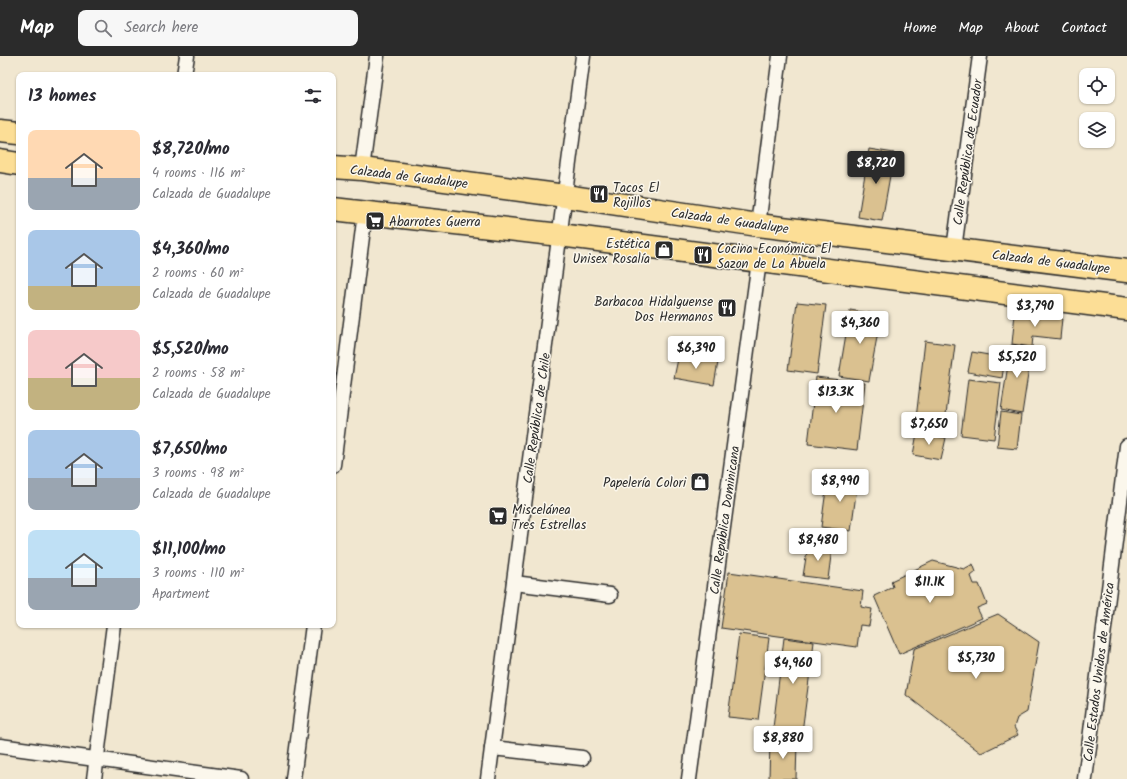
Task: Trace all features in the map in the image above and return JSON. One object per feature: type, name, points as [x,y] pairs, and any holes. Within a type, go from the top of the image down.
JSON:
[{"type":"main road","points":[[0,131],[16,133]]},
{"type":"main road","points":[[0,161],[16,164]]},
{"type":"main road","name":"Calzada de Guadalupe","points":[[336,167],[362,169],[565,196],[758,225],[1127,271]]},
{"type":"main road","points":[[336,209],[560,235],[1127,309]]},
{"type":"street","points":[[184,72],[187,56]]},
{"type":"street","points":[[362,169],[377,56]]},
{"type":"street","name":"Calle República de Chile","points":[[488,779],[584,56]]},
{"type":"street","points":[[758,225],[780,56]]},
{"type":"street","name":"Calle República de Ecuador","points":[[954,249],[980,56]]},
{"type":"street","points":[[336,441],[365,213]]},
{"type":"street","name":"Calle República Dominicana","points":[[690,779],[758,261]]},
{"type":"street","name":"Calle Estados Unidos de América","points":[[1085,779],[1127,446]]},
{"type":"street","points":[[514,583],[610,596]]},
{"type":"street","points":[[94,779],[114,628]]},
{"type":"street","points":[[293,779],[313,628]]},
{"type":"street","points":[[0,746],[241,779]]},
{"type":"street","points":[[492,748],[582,758]]},
{"type":"building","points":[[869,149],[894,153],[882,221],[858,217]]},
{"type":"building","points":[[797,302],[826,305],[817,374],[788,370]]},
{"type":"building","points":[[850,310],[881,315],[869,381],[839,376]]},
{"type":"building","points":[[1015,313],[1062,318],[1060,339],[1033,336],[1032,347],[1012,344]]},
{"type":"building","points":[[925,341],[955,345],[944,430],[915,427]]},
{"type":"building","points":[[1011,345],[1032,348],[1022,414],[1001,410]]},
{"type":"building","points":[[972,352],[1005,358],[1002,378],[968,372]]},
{"type":"building","points":[[679,354],[718,362],[714,385],[674,378]]},
{"type":"building","points":[[816,377],[865,383],[857,450],[808,444]]},
{"type":"building","points":[[968,379],[1001,383],[994,439],[961,435]]},
{"type":"building","points":[[1001,412],[1021,415],[1017,449],[997,447]]},
{"type":"building","points":[[917,433],[946,438],[941,460],[913,455]]},
{"type":"building","points":[[828,475],[858,479],[851,531],[821,527]]},
{"type":"building","points":[[808,545],[832,548],[828,579],[803,576]]},
{"type":"building","points":[[933,561],[964,569],[973,564],[976,572],[971,576],[974,584],[979,584],[987,604],[977,608],[982,618],[899,654],[874,596],[893,587],[891,581]]},
{"type":"building","points":[[729,572],[863,591],[861,607],[872,609],[869,626],[860,625],[857,647],[721,628]]},
{"type":"building","points":[[998,614],[1039,642],[1027,712],[1017,718],[1014,727],[1018,735],[981,753],[906,695],[914,649]]},
{"type":"building","points":[[739,634],[769,638],[758,720],[728,717]]},
{"type":"building","points":[[784,638],[814,642],[802,732],[773,728]]},
{"type":"building","points":[[770,741],[797,742],[796,779],[769,779]]},
{"type":"place","name":"Tacos El Rojillos","points":[[599,194]]},
{"type":"place","name":"Abarrotes Guerra","points":[[375,221]]},
{"type":"place","name":"Estética Unisex Rosalía","points":[[664,250]]},
{"type":"place","name":"Cocina Económica El Sazon de La Abuela","points":[[703,255]]},
{"type":"place","name":"Barbacoa Hidalguense Dos Hermanos","points":[[727,308]]},
{"type":"place","name":"Papelería Colori","points":[[700,482]]},
{"type":"place","name":"Miscelánea Tres Estrellas","points":[[498,516]]}]
